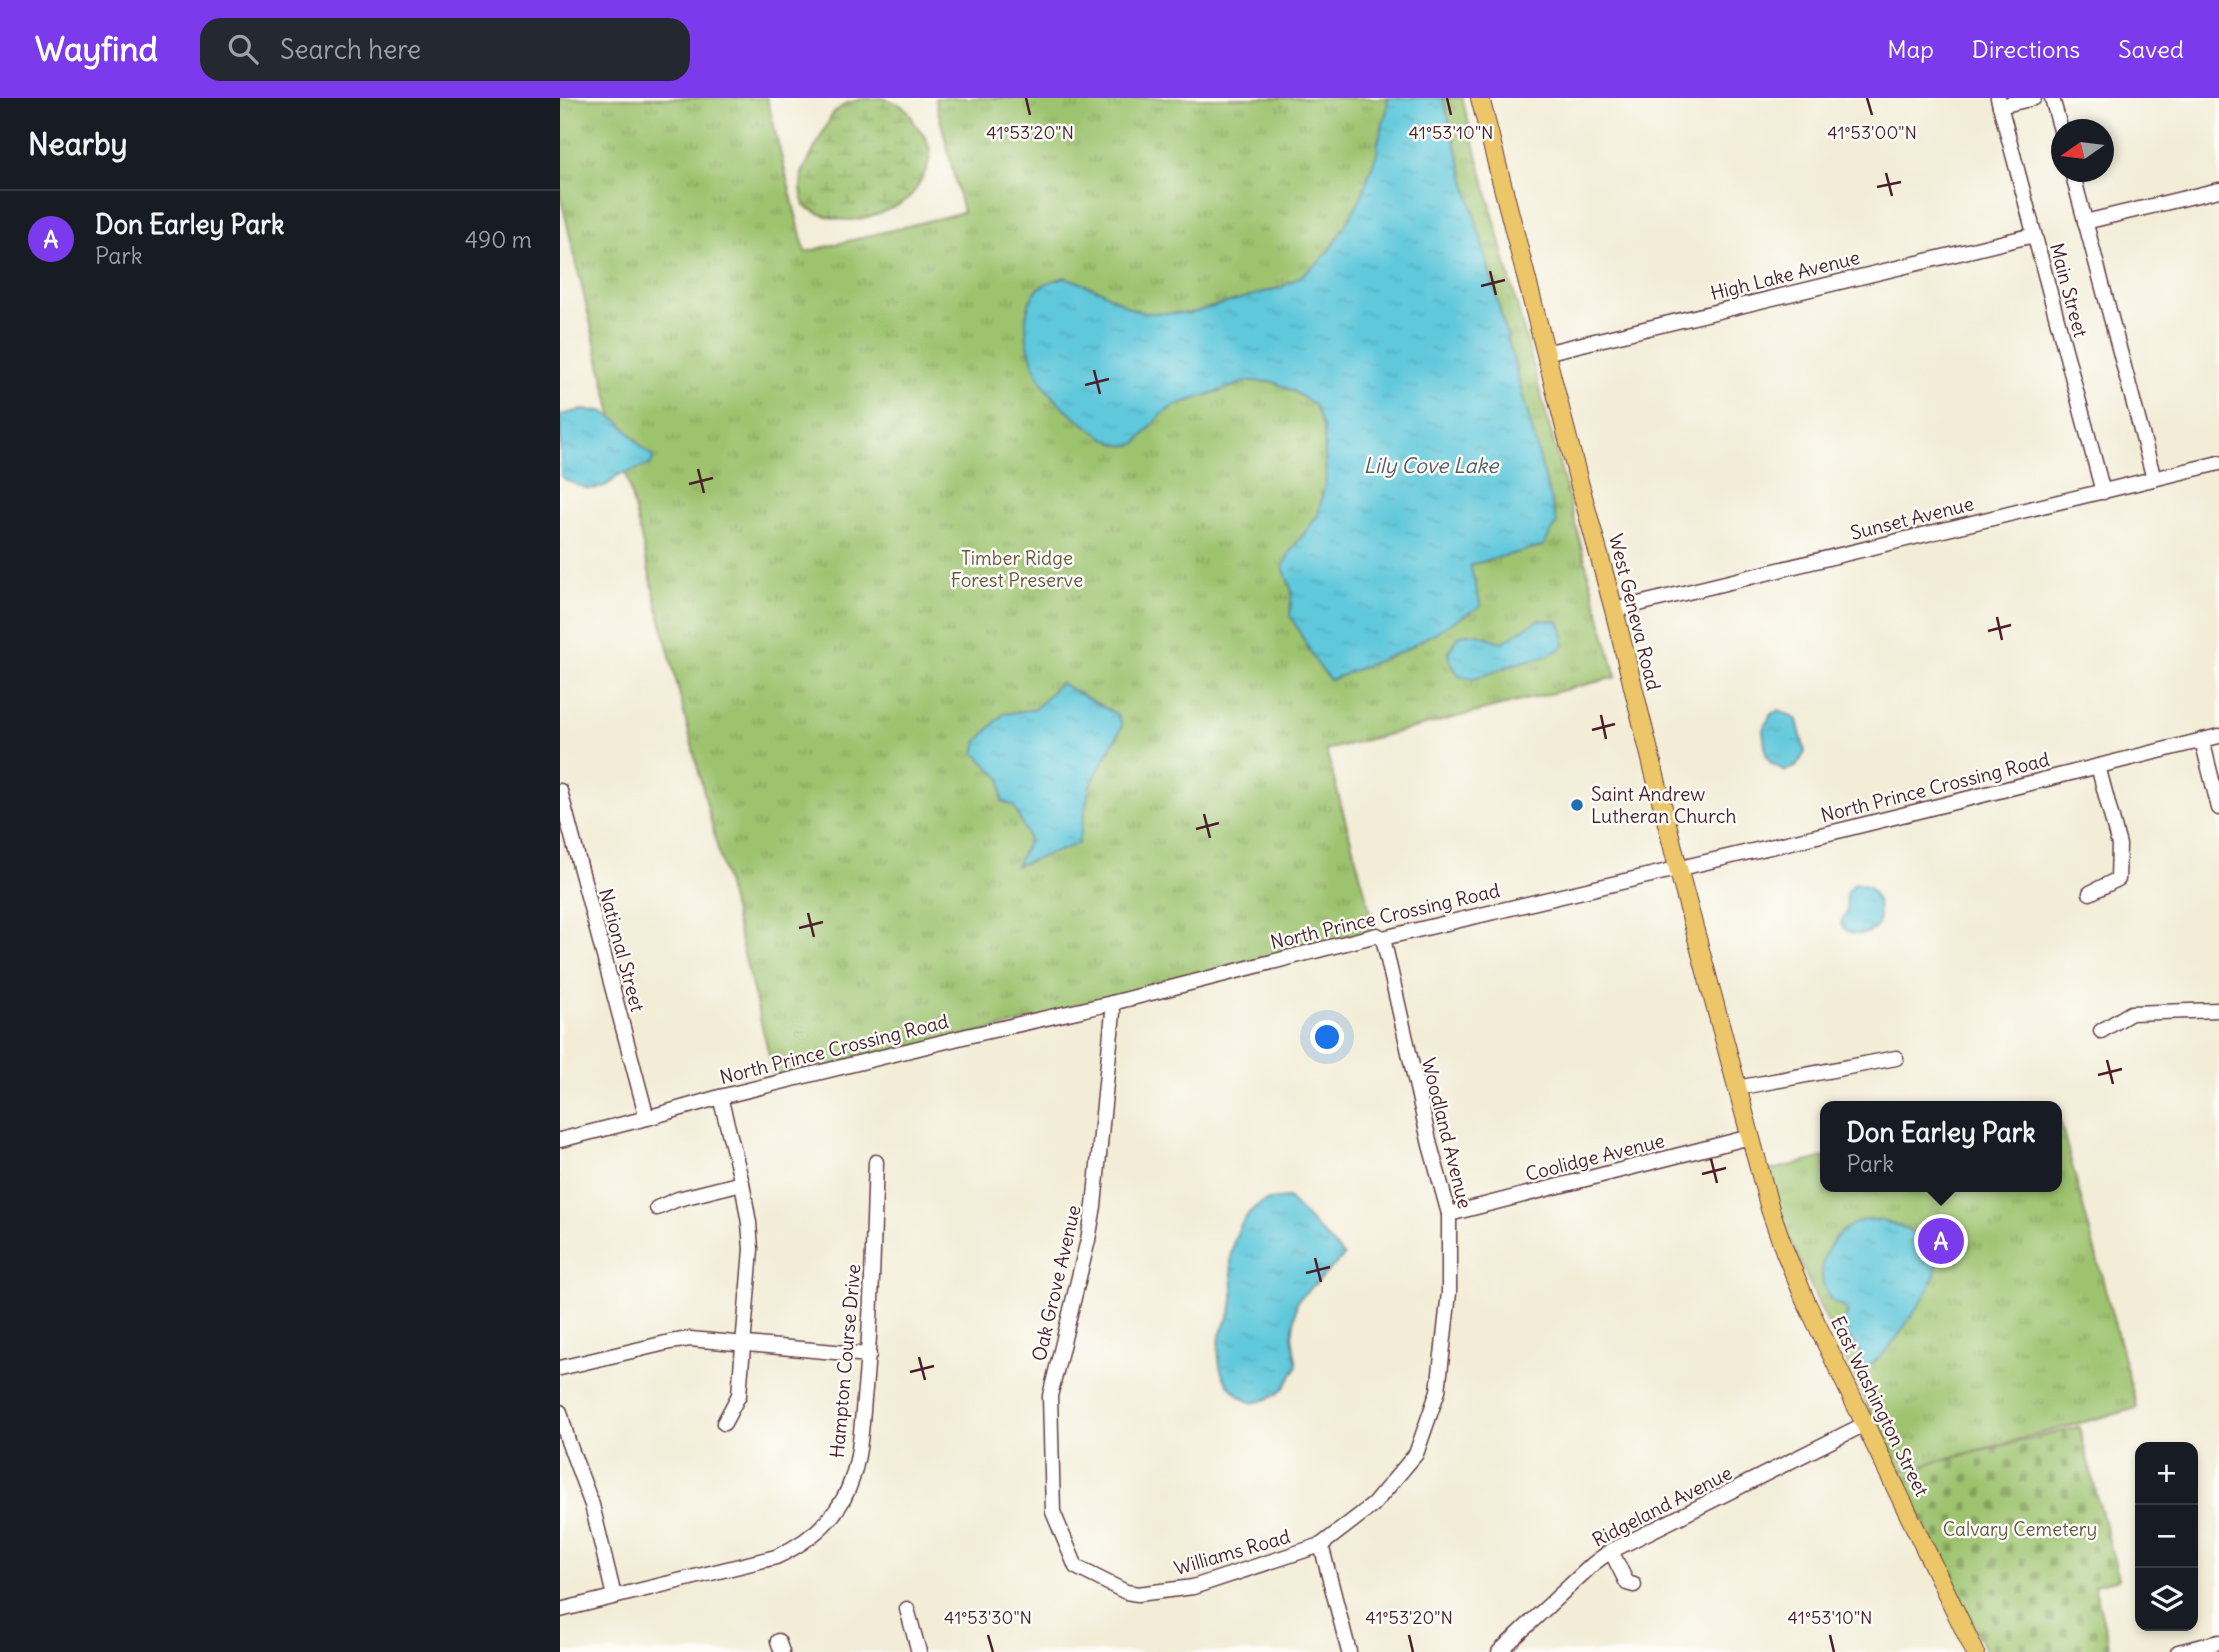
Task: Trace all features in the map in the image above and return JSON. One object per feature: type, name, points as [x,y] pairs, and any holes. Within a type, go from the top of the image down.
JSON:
[{"type":"main road","name":"West Geneva Road","points":[[1480,98],[1750,1137]]},
{"type":"main road","name":"East Washington Street","points":[[1750,1137],[1774,1222],[1797,1283],[1975,1652]]},
{"type":"street","points":[[1999,102],[2034,98]]},
{"type":"street","points":[[2052,98],[2058,119]]},
{"type":"street","name":"Main Street","points":[[1999,102],[2104,492]]},
{"type":"street","name":"Main Street","points":[[2075,182],[2154,479]]},
{"type":"street","points":[[2085,222],[2219,190]]},
{"type":"street","name":"High Lake Avenue","points":[[1545,354],[2034,235]]},
{"type":"street","name":"Sunset Avenue","points":[[1614,610],[2219,463]]},
{"type":"street","name":"North Prince Crossing Road","points":[[560,1140],[967,1035],[1112,1003],[1377,935],[1382,938],[2219,736]]},
{"type":"street","points":[[2202,740],[2219,808]]},
{"type":"street","points":[[2090,894],[2118,879],[2119,845],[2098,766]]},
{"type":"street","name":"National Street","points":[[560,791],[647,1118]]},
{"type":"street","name":"Woodland Avenue","points":[[1321,1545],[1373,1505],[1416,1454],[1438,1391],[1449,1293],[1449,1214],[1430,1145],[1382,938]]},
{"type":"street","name":"Oak Grove Avenue","points":[[1076,1567],[1053,1512],[1050,1396],[1094,1206],[1112,1003]]},
{"type":"street","points":[[2101,1031],[2131,1013],[2219,1010]]},
{"type":"street","points":[[1737,1088],[1896,1058]]},
{"type":"street","points":[[720,1097],[742,1184],[751,1249],[738,1395],[724,1423]]},
{"type":"street","name":"Coolidge Avenue","points":[[1449,1214],[1750,1137]]},
{"type":"street","name":"Hampton Course Drive","points":[[560,1609],[776,1556],[801,1544],[817,1531],[844,1499],[857,1465],[869,1355],[876,1163]]},
{"type":"street","points":[[657,1208],[678,1199],[742,1184]]},
{"type":"street","points":[[560,1368],[681,1340],[701,1339],[869,1355]]},
{"type":"street","points":[[560,1412],[592,1505],[614,1597]]},
{"type":"street","name":"Ridgeland Avenue","points":[[1499,1652],[1592,1564],[1611,1551],[1865,1424]]},
{"type":"street","points":[[1321,1545],[1349,1652]]},
{"type":"street","name":"Williams Road","points":[[1076,1567],[1126,1592],[1138,1594],[1193,1587],[1321,1545]]},
{"type":"street","points":[[1611,1551],[1627,1583],[1634,1585]]},
{"type":"street","points":[[907,1609],[919,1652]]},
{"type":"street","points":[[2178,1652],[2219,1642]]},
{"type":"green space","name":"Timber Ridge Forest Preserve","points":[[560,98],[767,98],[805,252],[963,212],[935,98],[1462,98],[1616,677],[1326,750],[1377,935],[776,1083],[653,588],[560,194]]},
{"type":"green space","points":[[883,98],[908,111],[928,144],[928,164],[914,191],[894,207],[856,220],[832,218],[804,206],[802,173],[833,113],[847,103]]},
{"type":"green space","points":[[2062,1128],[2137,1408],[1899,1471],[1821,1309],[1760,1173],[1820,1158],[1820,1192],[2062,1192]]},
{"type":"green space","name":"Calvary Cemetery","points":[[2079,1427],[2119,1579],[2094,1585],[2111,1652],[1986,1652],[1899,1471]]},
{"type":"water","name":"Lily Cove Lake","points":[[1388,98],[1443,98],[1557,523],[1543,546],[1470,565],[1481,606],[1403,651],[1330,680],[1316,662],[1290,615],[1292,592],[1283,567],[1289,553],[1318,515],[1326,479],[1324,430],[1315,406],[1274,382],[1249,381],[1174,406],[1161,415],[1136,444],[1120,445],[1080,421],[1046,389],[1030,353],[1026,323],[1032,297],[1040,287],[1065,277],[1099,290],[1130,308],[1147,313],[1191,313],[1282,287],[1301,276],[1332,247],[1360,200],[1378,150]]},
{"type":"water","points":[[581,410],[602,411],[619,421],[654,457],[650,465],[618,475],[604,486],[590,489],[561,477],[560,415]]},
{"type":"water","points":[[1538,620],[1559,621],[1564,646],[1547,656],[1514,664],[1474,679],[1459,676],[1449,659],[1448,652],[1460,635],[1479,634],[1503,642]]},
{"type":"water","points":[[1060,683],[1118,715],[1122,727],[1090,786],[1078,844],[1016,866],[1029,840],[1014,806],[1002,801],[1001,779],[975,753],[978,741],[1003,714],[1035,709]]},
{"type":"water","points":[[1780,710],[1797,720],[1805,752],[1796,767],[1785,771],[1771,763],[1766,754],[1763,730],[1771,714]]},
{"type":"water","points":[[1855,883],[1869,887],[1878,905],[1878,925],[1864,934],[1849,932],[1841,924],[1847,910],[1846,893]]},
{"type":"water","points":[[1288,1198],[1344,1256],[1297,1301],[1292,1336],[1297,1366],[1288,1381],[1280,1392],[1252,1403],[1234,1391],[1220,1367],[1220,1337],[1233,1301],[1231,1255],[1240,1227],[1251,1211],[1266,1201]]},
{"type":"water","points":[[1869,1219],[1903,1227],[1924,1239],[1936,1258],[1936,1269],[1928,1290],[1899,1334],[1883,1354],[1864,1368],[1861,1366],[1860,1351],[1843,1330],[1842,1324],[1848,1313],[1832,1301],[1822,1276],[1823,1263],[1834,1239],[1856,1223]]},
{"type":"place","name":"Saint Andrew Lutheran Church","points":[[1577,805]]},
{"type":"place","name":"Don Earley Park","points":[[1941,1241]]}]
